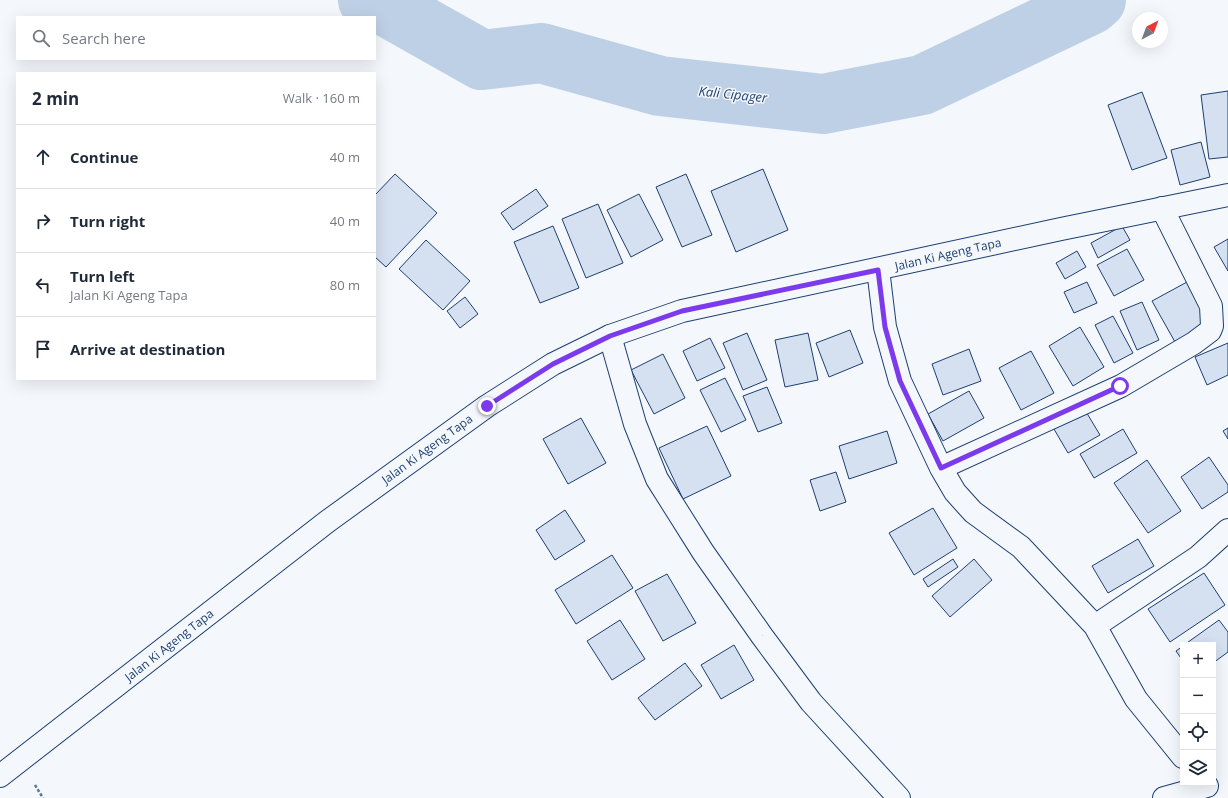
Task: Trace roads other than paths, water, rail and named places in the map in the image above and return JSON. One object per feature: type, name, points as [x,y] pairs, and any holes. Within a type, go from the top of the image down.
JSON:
[{"type":"street","name":"Jalan Ki Ageng Tapa","points":[[0,776],[328,521],[455,429],[487,406],[553,364],[610,336],[682,311],[878,270],[1061,229],[1228,195]]},
{"type":"street","points":[[941,468],[1120,386],[1194,343],[1210,331],[1212,326],[1211,306],[1162,208]]},
{"type":"street","points":[[878,270],[885,327],[900,381],[941,468],[955,492],[973,512],[1021,547],[1096,626],[1136,699],[1180,753]]},
{"type":"street","points":[[610,336],[635,424],[656,479],[703,552],[762,636],[811,702],[899,798]]},
{"type":"street","points":[[1096,626],[1198,557],[1228,530]]},
{"type":"street","points":[[1164,798],[1210,789]]},
{"type":"waterway","name":"Kali Cipager","points":[[368,0],[388,7],[482,60],[541,53],[660,86],[823,104],[922,85],[1090,5],[1096,0]]}]
